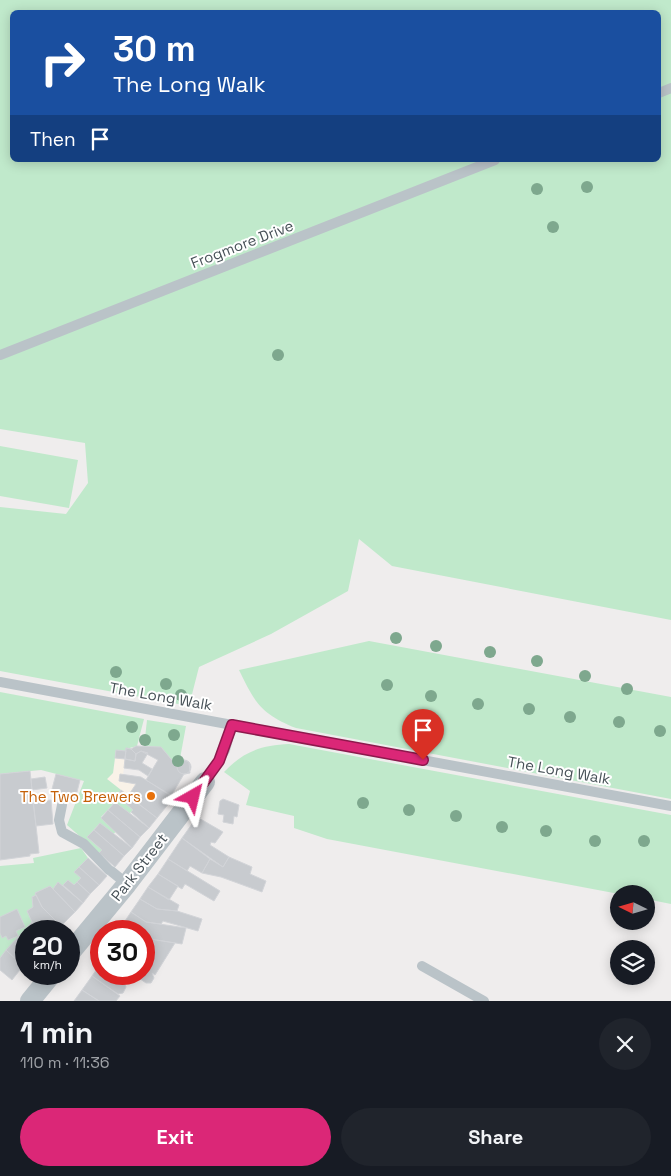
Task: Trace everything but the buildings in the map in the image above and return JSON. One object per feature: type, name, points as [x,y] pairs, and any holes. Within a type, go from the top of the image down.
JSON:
[{"type":"street","name":"Park Street","points":[[80,936],[116,875],[205,782]]},
{"type":"street","points":[[30,1001],[43,985]]},
{"type":"lane","name":"Frogmore Drive","points":[[0,355],[490,162]]},
{"type":"lane","name":"The Long Walk","points":[[0,682],[671,806]]},
{"type":"lane","name":"Park Street","points":[[205,782],[225,750],[232,725]]},
{"type":"lane","points":[[62,805],[59,820],[62,832],[84,844],[116,875]]},
{"type":"lane","points":[[422,966],[484,1001]]},
{"type":"shaded area","name":"The Two Brewers","points":[[115,758],[125,759],[123,775],[141,777],[174,797],[157,818],[107,779],[113,773]]},
{"type":"green space","points":[[0,0],[671,0],[671,620],[392,566],[359,539],[348,591],[271,634],[199,667],[189,706],[0,671],[0,507],[66,514],[88,483],[85,443],[0,429]]},
{"type":"green space","points":[[0,446],[78,460],[69,508],[0,496]]},
{"type":"green space","points":[[369,641],[671,697],[671,799],[296,728],[275,718],[260,706],[239,670]]},
{"type":"green space","points":[[0,692],[144,719],[137,746],[126,749],[126,751],[116,750],[113,773],[107,779],[121,790],[117,796],[133,810],[129,814],[115,802],[101,817],[116,831],[113,835],[100,823],[87,837],[102,850],[99,853],[67,825],[84,781],[41,770],[0,774]]},
{"type":"green space","points":[[147,720],[186,726],[179,764],[171,759],[161,747],[144,747]]},
{"type":"green space","points":[[289,744],[671,815],[671,904],[655,901],[655,885],[610,885],[610,892],[327,839],[294,828],[294,816],[246,805],[250,791],[224,772],[238,759],[253,751],[270,746]]},
{"type":"green space","points":[[81,848],[88,858],[75,872],[81,878],[74,885],[68,880],[62,886],[58,882],[53,889],[50,886],[35,893],[36,895],[32,897],[33,907],[27,911],[31,920],[15,920],[15,941],[0,958],[0,866],[34,863],[33,858]]},
{"type":"place","name":"The Two Brewers","points":[[151,796]]},
{"type":"route","points":[[193,797],[225,750],[232,725],[423,760]]}]
